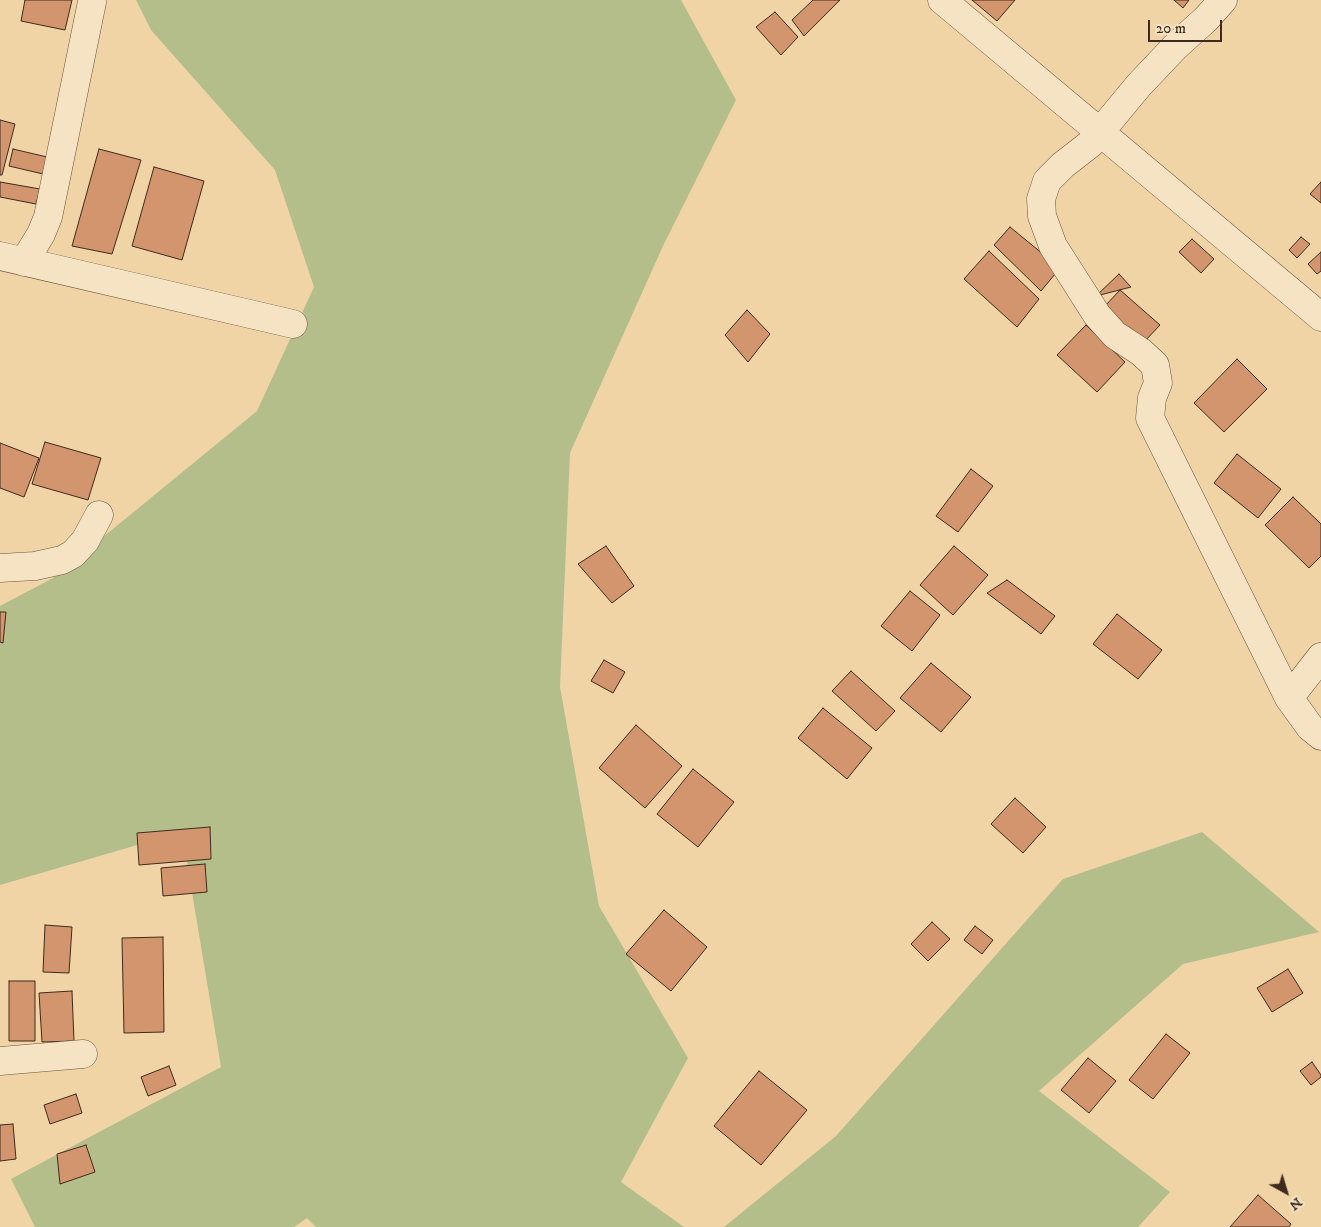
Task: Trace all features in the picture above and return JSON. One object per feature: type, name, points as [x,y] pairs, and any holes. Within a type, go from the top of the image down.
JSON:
[{"type":"street","points":[[942,0],[1321,316]]},
{"type":"street","points":[[1223,0],[1138,85],[1090,144],[1063,164],[1047,181],[1042,199],[1042,216],[1053,246],[1097,315],[1115,335],[1141,352],[1155,366],[1158,383],[1152,398],[1150,418],[1289,698],[1310,727],[1321,736]]},
{"type":"street","points":[[12,259],[42,234],[48,217],[92,2]]},
{"type":"street","points":[[12,259],[293,324]]},
{"type":"street","points":[[0,568],[35,566],[62,560],[73,554],[85,541],[99,515]]},
{"type":"street","points":[[1289,698],[1321,657]]},
{"type":"street","points":[[0,1061],[82,1054]]},
{"type":"green space","points":[[136,0],[681,0],[736,100],[663,246],[570,453],[560,687],[599,906],[688,1058],[621,1182],[684,1227],[316,1227],[307,1218],[294,1227],[35,1227],[11,1179],[221,1067],[182,832],[0,885],[0,606],[53,578],[257,411],[314,287],[275,170],[151,30]]},
{"type":"green space","points":[[1202,832],[1319,932],[1183,964],[1039,1091],[1170,1192],[1138,1227],[724,1227],[836,1136],[1063,879]]},
{"type":"building","points":[[25,0],[72,0],[65,30],[21,21]]},
{"type":"building","points":[[813,0],[840,0],[804,36],[792,20]]},
{"type":"building","points":[[972,0],[1015,0],[997,21]]},
{"type":"building","points":[[1174,0],[1189,0],[1183,8]]},
{"type":"building","points":[[775,12],[798,37],[781,55],[756,27]]},
{"type":"building","points":[[0,120],[15,124],[2,175],[0,175]]},
{"type":"building","points":[[13,149],[47,157],[43,174],[9,166]]},
{"type":"building","points":[[99,149],[141,160],[112,254],[72,246]]},
{"type":"building","points":[[154,167],[204,181],[182,260],[132,246]]},
{"type":"building","points":[[0,182],[40,189],[36,204],[0,197]]},
{"type":"building","points":[[1321,182],[1321,203],[1310,194]]},
{"type":"building","points":[[1010,227],[1060,268],[1041,291],[994,245]]},
{"type":"building","points":[[1301,237],[1310,244],[1297,258],[1289,250]]},
{"type":"building","points":[[1192,239],[1214,259],[1201,273],[1179,252]]},
{"type":"building","points":[[989,251],[1039,299],[1017,327],[964,279]]},
{"type":"building","points":[[1321,252],[1321,271],[1317,274],[1308,264]]},
{"type":"building","points":[[1119,274],[1131,287],[1096,296]]},
{"type":"building","points":[[1120,290],[1160,325],[1144,342],[1104,307]]},
{"type":"building","points":[[747,310],[770,334],[748,362],[725,335]]},
{"type":"building","points":[[1086,325],[1125,362],[1097,392],[1057,355]]},
{"type":"building","points":[[1237,359],[1267,389],[1224,432],[1194,403]]},
{"type":"building","points":[[45,442],[101,458],[88,500],[32,484]]},
{"type":"building","points":[[0,443],[39,458],[24,497],[0,488]]},
{"type":"building","points":[[1237,454],[1281,489],[1258,518],[1214,483]]},
{"type":"building","points":[[971,469],[993,486],[958,532],[936,516]]},
{"type":"building","points":[[1293,497],[1321,524],[1321,556],[1309,568],[1265,525]]},
{"type":"building","points":[[606,546],[634,586],[612,603],[578,564]]},
{"type":"building","points":[[954,546],[988,575],[953,615],[920,585]]},
{"type":"building","points":[[1007,580],[1055,616],[1041,634],[987,593]]},
{"type":"building","points":[[910,591],[940,615],[912,651],[881,626]]},
{"type":"building","points":[[0,612],[6,612],[3,643],[0,642]]},
{"type":"building","points":[[1117,614],[1162,650],[1138,679],[1093,644]]},
{"type":"building","points":[[604,660],[625,672],[613,693],[591,681]]},
{"type":"building","points":[[931,663],[971,697],[941,732],[900,698]]},
{"type":"building","points":[[851,671],[895,711],[876,731],[832,691]]},
{"type":"building","points":[[823,708],[872,748],[847,779],[798,738]]},
{"type":"building","points":[[636,725],[682,766],[645,808],[599,768]]},
{"type":"building","points":[[693,769],[734,802],[698,847],[657,814]]},
{"type":"building","points":[[1015,798],[1046,827],[1023,853],[991,824]]},
{"type":"building","points":[[210,827],[211,859],[139,865],[137,833]]},
{"type":"building","points":[[205,864],[207,892],[163,896],[161,868]]},
{"type":"building","points":[[664,910],[707,947],[671,991],[626,954]]},
{"type":"building","points":[[932,922],[950,939],[928,961],[911,944]]},
{"type":"building","points":[[45,925],[72,927],[69,973],[43,972]]},
{"type":"building","points":[[975,926],[993,940],[982,954],[964,940]]},
{"type":"building","points":[[163,937],[164,1032],[124,1033],[122,938]]},
{"type":"building","points":[[1288,969],[1303,993],[1272,1012],[1257,988]]},
{"type":"building","points":[[9,981],[35,981],[35,1041],[9,1041]]},
{"type":"building","points":[[72,991],[74,1041],[42,1042],[39,993]]},
{"type":"building","points":[[1166,1034],[1190,1053],[1153,1099],[1129,1080]]},
{"type":"building","points":[[1088,1058],[1116,1081],[1089,1113],[1061,1090]]},
{"type":"building","points":[[1312,1062],[1321,1077],[1311,1085],[1300,1071]]},
{"type":"building","points":[[169,1066],[176,1085],[148,1096],[141,1077]]},
{"type":"building","points":[[759,1071],[807,1110],[761,1165],[714,1126]]},
{"type":"building","points":[[76,1094],[82,1113],[50,1124],[44,1105]]},
{"type":"building","points":[[13,1124],[16,1159],[0,1161],[0,1125]]},
{"type":"building","points":[[86,1145],[95,1172],[60,1184],[57,1154]]},
{"type":"building","points":[[1258,1195],[1291,1224],[1289,1227],[1230,1227]]}]
